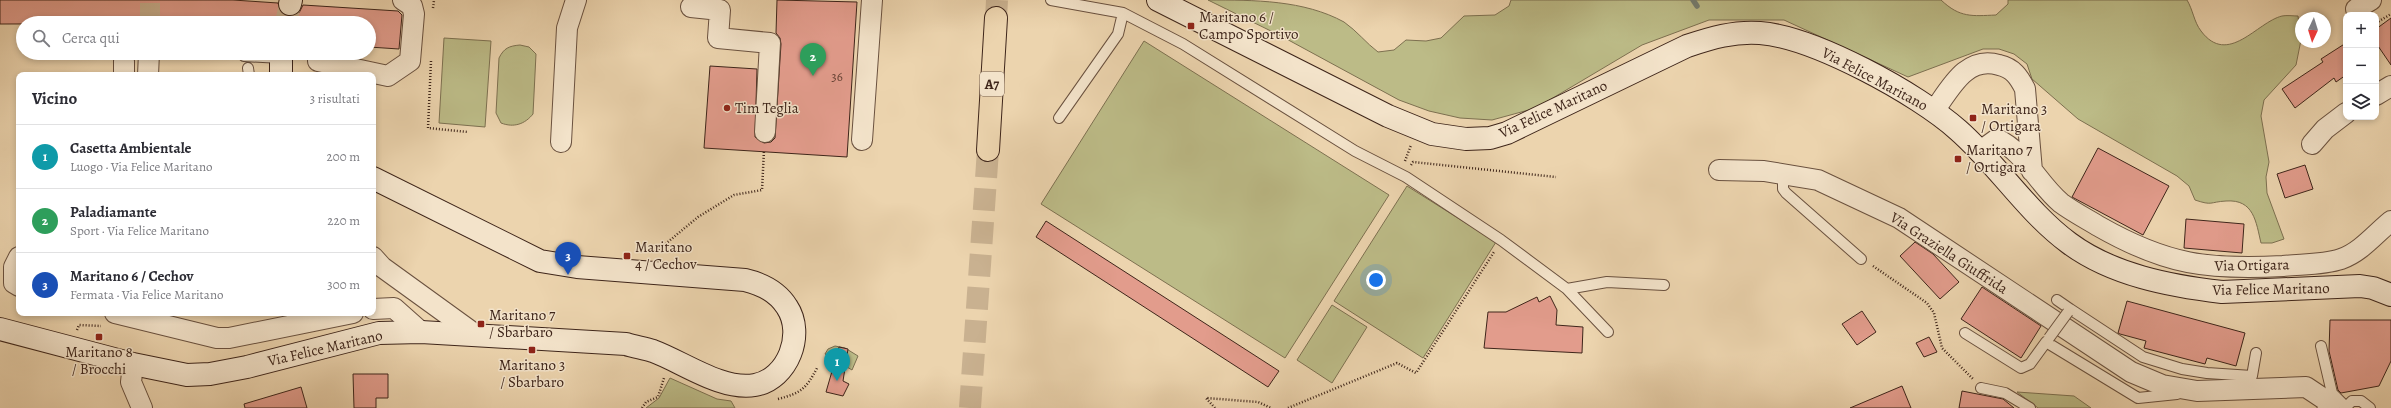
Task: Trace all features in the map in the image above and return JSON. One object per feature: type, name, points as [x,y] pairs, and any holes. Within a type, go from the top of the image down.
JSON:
[{"type":"highway","name":"A7","points":[[988,150],[996,18]]},
{"type":"street","points":[[376,73],[388,76],[410,61],[414,14],[412,6],[403,0]]},
{"type":"street","points":[[561,142],[567,28],[576,0]]},
{"type":"street","points":[[862,140],[872,0]]},
{"type":"street","name":"Via Felice Maritano","points":[[1158,0],[1388,116],[1448,138],[1490,138],[1502,135],[1687,46],[1717,36],[1737,33],[1783,36],[1807,44],[1842,59],[1934,111],[1959,130],[2046,224],[2070,244],[2097,259],[2129,272],[2178,286],[2222,292],[2360,286],[2378,289],[2391,295]]},
{"type":"street","points":[[691,7],[720,10],[718,38],[770,43],[765,132]]},
{"type":"street","points":[[148,60],[148,72]]},
{"type":"street","points":[[318,61],[369,72]]},
{"type":"street","points":[[1934,111],[1958,77],[1967,70],[1979,64],[1990,62],[2011,70],[2020,78],[2025,89],[2032,170]]},
{"type":"street","points":[[2379,93],[2391,86]]},
{"type":"street","points":[[2312,144],[2325,129],[2343,115]]},
{"type":"street","name":"Via Ortigara","points":[[1979,152],[1997,140],[2013,149],[2061,203],[2133,245],[2162,257],[2202,265],[2223,268],[2263,267],[2340,259],[2354,253],[2391,221]]},
{"type":"street","name":"Via Graziella Giuffrida","points":[[1719,170],[1745,170],[1818,180],[1899,218],[2131,372],[2162,385],[2197,391],[2306,386],[2324,399],[2342,407]]},
{"type":"street","name":"Via Felice Maritano","points":[[0,329],[174,374],[210,374],[379,333],[421,332],[626,344],[657,353],[728,384],[756,385],[776,375],[784,366],[794,342],[792,318],[788,307],[779,297],[758,283],[577,267],[540,261],[376,179]]},
{"type":"street","points":[[376,261],[476,336]]},
{"type":"street","points":[[16,263],[14,267],[14,283],[16,284]]},
{"type":"street","points":[[376,309],[394,308],[421,332]]},
{"type":"street","points":[[111,319],[217,338],[229,338],[338,316]]},
{"type":"street","points":[[133,364],[131,382],[142,408]]},
{"type":"lane","points":[[1051,0],[1123,13],[1183,44],[1355,152],[1403,175],[1501,240],[1567,289],[1608,332]]},
{"type":"lane","points":[[1058,118],[1118,34],[1123,13]]},
{"type":"lane","points":[[269,60],[281,62]]},
{"type":"lane","points":[[1783,174],[1784,189],[1786,193],[1861,259]]},
{"type":"lane","points":[[1567,289],[1607,282],[1664,285]]},
{"type":"lane","points":[[2056,300],[2069,310],[2143,357],[2182,369],[2237,376],[2252,376],[2256,353]]},
{"type":"lane","points":[[1965,333],[2021,368],[2030,364],[2069,310]]},
{"type":"lane","name":"Via Graziella Giuffrida","points":[[2048,340],[2138,398],[2197,391]]},
{"type":"lane","points":[[2321,346],[2332,393],[2342,407],[2352,401],[2361,401],[2370,408]]},
{"type":"lane","points":[[1981,388],[2005,393],[2030,408]]},
{"type":"path","points":[[433,15],[434,0]]},
{"type":"path","points":[[2379,21],[2391,14]]},
{"type":"path","points":[[431,53],[428,128],[468,132]]},
{"type":"path","points":[[1403,175],[1418,128]]},
{"type":"path","points":[[633,271],[635,252],[657,251],[698,217],[734,195],[762,190],[765,132]]},
{"type":"path","points":[[1403,175],[1412,162],[1556,177]]},
{"type":"path","points":[[1288,408],[1397,363],[1416,373],[1501,240]]},
{"type":"path","points":[[1861,259],[1927,303],[1934,313],[1942,348],[1981,388]]},
{"type":"path","points":[[73,348],[79,325],[111,319]]},
{"type":"path","points":[[642,408],[646,402],[658,397],[664,378],[652,369],[657,353]]},
{"type":"path","points":[[1215,408],[1206,398],[1258,402],[1271,408]]},
{"type":"shaded area","points":[[1208,0],[1261,1],[1296,5],[1312,9],[1344,22],[1378,52],[1394,50],[1406,40],[1426,41],[1441,38],[1464,16],[1495,15],[1509,6],[1511,0],[1941,0],[1960,13],[1980,16],[1996,15],[2008,4],[2008,0],[2187,0],[2201,31],[2211,41],[2222,45],[2232,44],[2272,20],[2282,16],[2295,16],[2295,48],[2299,48],[2296,65],[2264,100],[2261,116],[2269,162],[2266,177],[2267,193],[2284,239],[2272,243],[2261,243],[2252,213],[2243,204],[2235,201],[2208,203],[2195,200],[2189,186],[2177,176],[2078,119],[2032,79],[2027,64],[2014,54],[1999,49],[1983,49],[1908,77],[1784,20],[1709,20],[1642,45],[1536,108],[1492,120],[1460,118],[1429,111],[1399,100],[1281,36]]},
{"type":"shaded area","points":[[444,38],[491,41],[485,127],[439,123]]},
{"type":"shaded area","points":[[1144,41],[1389,195],[1285,358],[1041,204]]},
{"type":"shaded area","points":[[520,45],[529,47],[536,54],[533,114],[523,123],[510,125],[501,123],[496,113],[499,58],[507,48]]},
{"type":"shaded area","points":[[1407,186],[1496,242],[1423,358],[1334,301]]},
{"type":"shaded area","points":[[1332,305],[1367,327],[1332,383],[1297,360]]},
{"type":"shaded area","points":[[835,346],[845,348],[858,356],[852,370],[825,354],[828,349]]},
{"type":"shaded area","points":[[670,378],[717,399],[731,401],[735,408],[646,408],[659,398]]},
{"type":"shaded area","points":[[2017,392],[2074,396],[2091,408],[2038,408]]},
{"type":"building","points":[[0,0],[233,0],[278,3],[281,13],[287,16],[16,16],[16,24],[0,24]]},
{"type":"building","points":[[777,0],[857,2],[847,157],[704,148],[710,66],[757,69],[755,137],[764,143],[771,142],[775,138],[781,44],[780,38],[776,33]]},
{"type":"building","points":[[303,5],[398,11],[402,15],[399,49],[376,47],[376,16],[287,16],[299,13]]},
{"type":"building","points":[[2391,18],[2391,65],[2379,47],[2379,27]]},
{"type":"building","points":[[2343,45],[2343,77],[2336,82],[2334,78],[2295,108],[2282,89],[2323,62],[2321,59]]},
{"type":"building","points":[[2098,148],[2169,186],[2143,235],[2072,197]]},
{"type":"building","points":[[2305,165],[2313,189],[2285,198],[2277,174]]},
{"type":"building","points":[[2186,219],[2244,224],[2242,253],[2184,248]]},
{"type":"building","points":[[1046,221],[1279,371],[1268,387],[1036,237]]},
{"type":"building","points":[[1915,242],[1933,254],[1959,282],[1940,299],[1900,256]]},
{"type":"building","points":[[1982,287],[2041,326],[2021,358],[1961,319]]},
{"type":"building","points":[[1550,296],[1557,310],[1556,325],[1583,327],[1582,353],[1484,348],[1488,312],[1506,312],[1537,297],[1539,302]]},
{"type":"building","points":[[2127,301],[2245,333],[2236,366],[2207,358],[2205,364],[2144,348],[2146,341],[2118,333]]},
{"type":"building","points":[[1862,311],[1876,332],[1857,345],[1842,324]]},
{"type":"building","points":[[2330,320],[2391,320],[2391,361],[2379,386],[2341,393],[2338,390],[2329,351]]},
{"type":"building","points":[[1929,337],[1937,352],[1924,357],[1916,343]]},
{"type":"building","points":[[839,347],[848,349],[843,381],[849,384],[843,396],[826,392]]},
{"type":"building","points":[[353,374],[388,374],[388,398],[376,398],[376,408],[354,408]]},
{"type":"building","points":[[1902,386],[1911,408],[1850,408]]},
{"type":"building","points":[[301,387],[307,408],[245,408],[244,404]]},
{"type":"building","points":[[1962,391],[2003,399],[2014,408],[1959,408]]},
{"type":"waterway","points":[[1693,0],[1697,6]]},
{"type":"tunnel","points":[[150,0],[150,16]]},
{"type":"tunnel","points":[[996,18],[997,0]]},
{"type":"tunnel","points":[[287,16],[290,4]]},
{"type":"tunnel","points":[[970,408],[988,150]]},
{"type":"place","name":"Maritano 6 / Campo Sportivo","points":[[1191,26]]},
{"type":"place","name":"Paladiamante","points":[[813,76]]},
{"type":"place","name":"Tim Teglia","points":[[727,108]]},
{"type":"place","name":"Maritano 3 / Ortigara","points":[[1973,118]]},
{"type":"place","name":"Maritano 7 / Ortigara","points":[[1958,159]]},
{"type":"place","name":"Maritano 4 / Cechov","points":[[627,256]]},
{"type":"place","name":"Maritano 6 / Cechov","points":[[568,275]]},
{"type":"place","name":"Maritano 7 / Sbarbaro","points":[[481,324]]},
{"type":"place","name":"Maritano 8 / Brocchi","points":[[99,337]]},
{"type":"place","name":"Maritano 3 / Sbarbaro","points":[[532,350]]},
{"type":"place","name":"Casetta Ambientale","points":[[837,381]]}]
